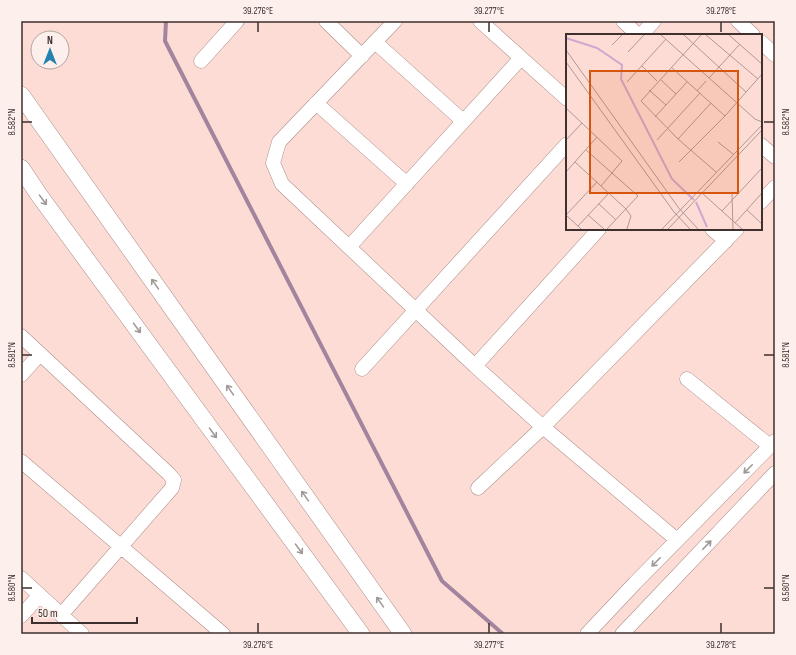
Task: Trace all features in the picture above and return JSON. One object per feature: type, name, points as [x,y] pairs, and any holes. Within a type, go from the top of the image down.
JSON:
[{"type":"main road","points":[[21,95],[403,634]]},
{"type":"main road","points":[[21,168],[39,195],[361,634]]},
{"type":"street","points":[[201,61],[237,21]]},
{"type":"street","points":[[326,21],[362,56]]},
{"type":"street","points":[[395,21],[279,142],[273,163],[282,184],[416,311],[542,427],[677,540]]},
{"type":"street","points":[[480,21],[566,98]]},
{"type":"street","points":[[623,21],[637,34]]},
{"type":"street","points":[[642,34],[654,21]]},
{"type":"street","points":[[738,21],[752,34]]},
{"type":"street","points":[[375,42],[463,121]]},
{"type":"street","points":[[762,43],[775,55]]},
{"type":"street","points":[[349,247],[521,58]]},
{"type":"street","points":[[316,103],[407,184]]},
{"type":"street","points":[[362,369],[566,145]]},
{"type":"street","points":[[762,146],[775,157]]},
{"type":"street","points":[[762,201],[775,187]]},
{"type":"street","points":[[475,366],[598,230]]},
{"type":"street","points":[[713,230],[726,241]]},
{"type":"street","points":[[478,488],[542,427],[736,230]]},
{"type":"street","points":[[21,336],[174,480],[172,488],[61,615]]},
{"type":"street","points":[[21,376],[40,354]]},
{"type":"street","points":[[587,634],[677,540],[773,444],[687,379]]},
{"type":"street","points":[[21,461],[223,634]]},
{"type":"street","points":[[622,634],[775,473]]},
{"type":"street","points":[[21,578],[82,634]]},
{"type":"street","points":[[21,616],[40,595]]},
{"type":"waterway","points":[[166,21],[165,41],[442,581],[503,634]]}]
